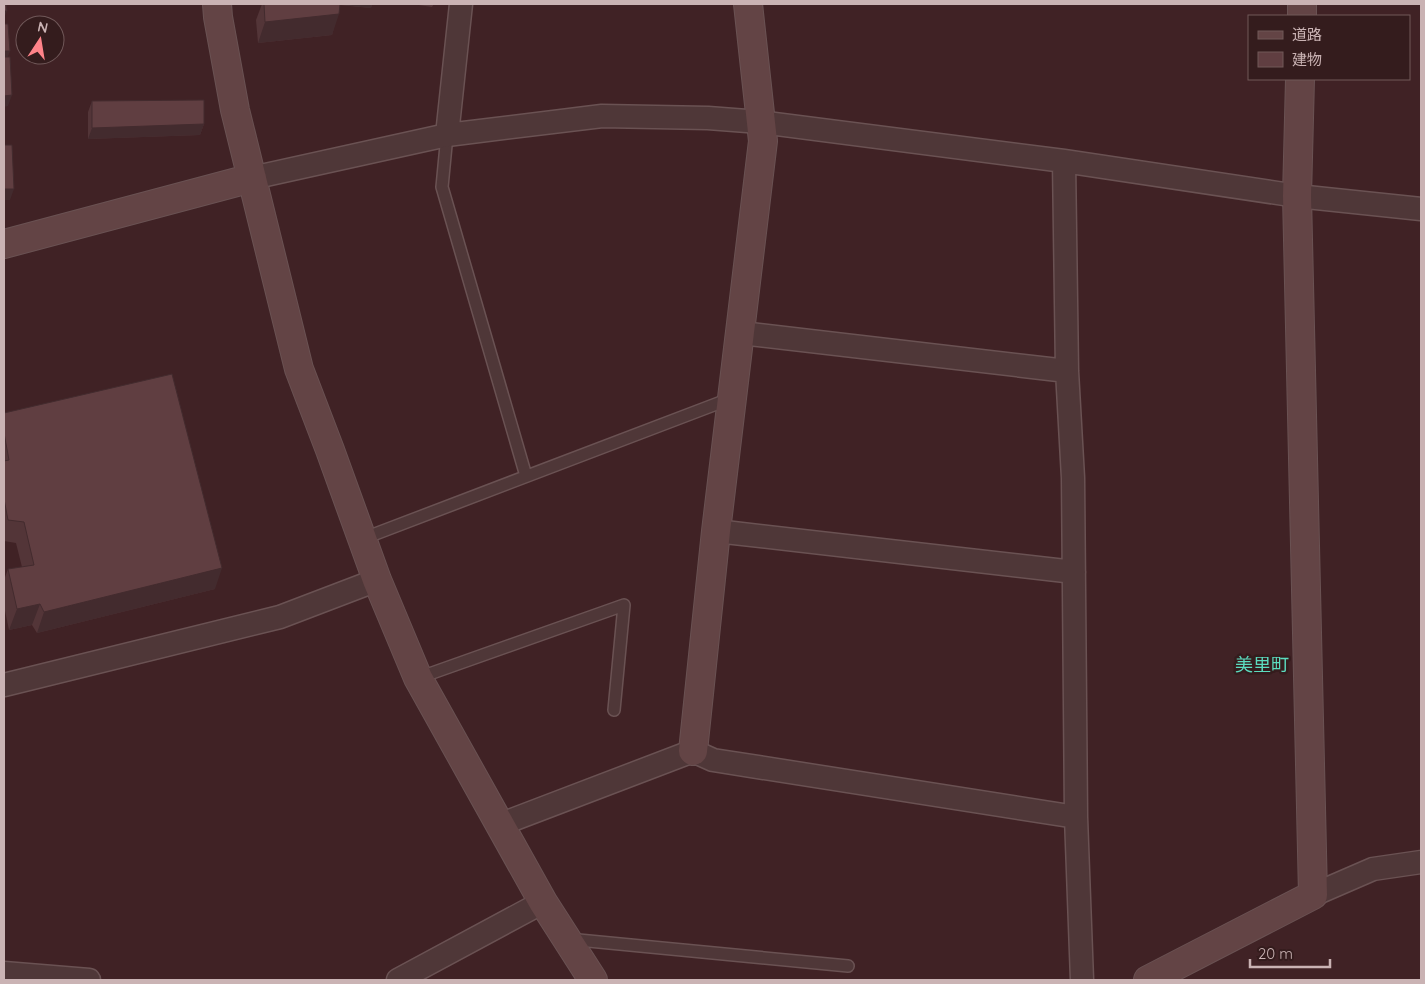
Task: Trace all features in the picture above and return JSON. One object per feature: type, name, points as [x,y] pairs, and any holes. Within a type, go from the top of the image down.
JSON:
[{"type":"street","points":[[217,4],[234,110],[298,369],[330,450],[377,580],[418,678],[543,902],[593,980]]},
{"type":"street","points":[[447,135],[461,4]]},
{"type":"street","points":[[693,751],[716,530],[763,142],[748,4]]},
{"type":"street","points":[[1300,80],[1298,196],[1313,895]]},
{"type":"street","points":[[4,244],[252,178],[447,135],[602,116],[708,118],[760,122],[1064,161],[1298,196],[1421,209]]},
{"type":"street","points":[[1064,161],[1067,371],[1073,478],[1076,817],[1082,980]]},
{"type":"street","points":[[741,333],[1067,371]]},
{"type":"street","points":[[716,530],[1074,572]]},
{"type":"street","points":[[4,685],[280,616],[377,580]]},
{"type":"street","points":[[499,825],[693,751],[713,760],[1076,817]]},
{"type":"street","points":[[1148,980],[1313,895],[1373,869],[1421,862]]},
{"type":"street","points":[[398,980],[543,902]]},
{"type":"street","points":[[4,973],[89,980]]},
{"type":"lane","points":[[447,135],[442,187],[526,476]]},
{"type":"lane","points":[[362,539],[733,398]]},
{"type":"lane","points":[[418,678],[624,605],[614,710]]},
{"type":"lane","points":[[568,939],[848,966]]},
{"type":"building","points":[[4,4],[6,4],[7,11],[4,11]]},
{"type":"building","points":[[264,4],[340,4],[339,14],[265,22]]},
{"type":"building","points":[[4,24],[8,24],[10,51],[4,51]]},
{"type":"building","points":[[4,57],[10,57],[12,95],[4,96]]},
{"type":"building","points":[[204,100],[204,124],[92,128],[92,101]]},
{"type":"building","points":[[4,145],[12,145],[14,189],[4,189]]},
{"type":"building","points":[[172,374],[222,568],[44,612],[40,604],[17,609],[8,569],[34,565],[24,522],[8,520],[4,499],[4,461],[9,460],[4,433],[4,413]]},
{"type":"district","name":"美里町","points":[[1262,665]]}]
